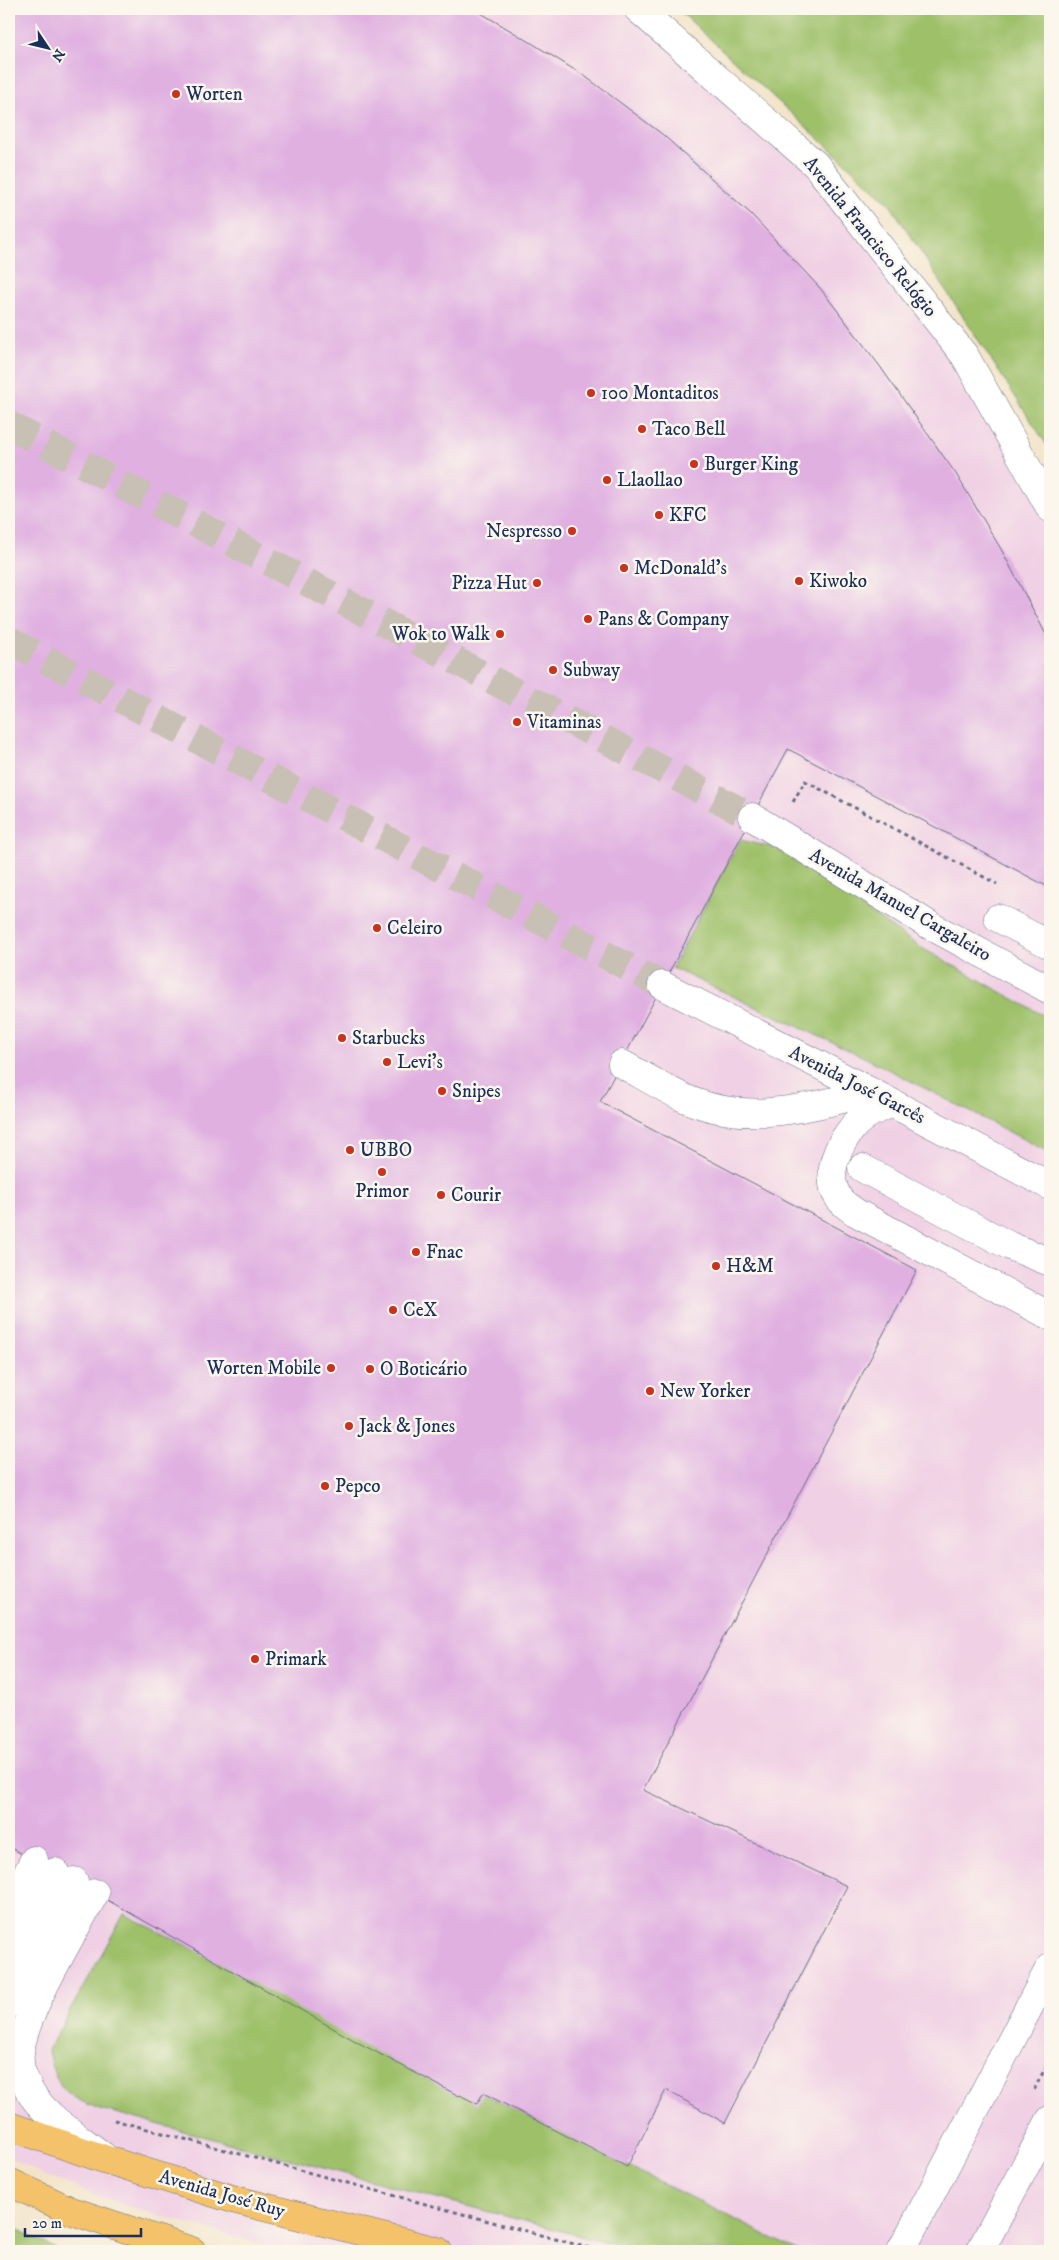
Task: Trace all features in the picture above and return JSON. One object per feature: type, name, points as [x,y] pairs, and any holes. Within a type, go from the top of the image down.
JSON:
[{"type":"main road","name":"Avenida José Ruy","points":[[9,2126],[107,2160],[236,2200],[438,2251]]},
{"type":"main road","points":[[9,2182],[69,2210],[192,2251]]},
{"type":"street","name":"Avenida Francisco Relógio","points":[[638,9],[816,165],[965,356],[1050,508]]},
{"type":"street","name":"Avenida Manuel Cargaleiro","points":[[752,817],[931,926],[1050,990]]},
{"type":"street","points":[[998,918],[1050,945]]},
{"type":"street","name":"Avenida José Garcês","points":[[662,986],[882,1097],[1050,1186]]},
{"type":"street","points":[[622,1064],[683,1097],[710,1107],[744,1113],[793,1111],[882,1097]]},
{"type":"street","points":[[882,1097],[847,1134],[835,1159],[832,1181],[838,1198],[855,1212],[1050,1316]]},
{"type":"street","points":[[862,1168],[1010,1246],[1050,1262]]},
{"type":"street","points":[[9,1908],[64,1876]]},
{"type":"street","points":[[9,1957],[64,1876]]},
{"type":"street","points":[[9,2004],[64,1876]]},
{"type":"street","points":[[64,1876],[22,2040],[20,2063],[31,2094],[47,2112],[107,2160]]},
{"type":"street","points":[[901,2251],[1050,1967]]},
{"type":"street","points":[[980,2251],[1050,2120]]},
{"type":"path","points":[[777,832],[805,782],[998,884]]},
{"type":"path","points":[[107,2118],[600,2251]]},
{"type":"shaded area","points":[[9,9],[638,9],[816,165],[965,356],[1050,508],[1050,2251],[286,2251],[123,2205],[43,2175],[9,2157]]},
{"type":"green space","points":[[674,9],[1050,9],[1050,450],[889,203],[684,15]]},
{"type":"green space","points":[[740,840],[776,848],[920,947],[1050,1019],[1050,1153],[870,1060],[672,968]]},
{"type":"green space","points":[[124,1914],[798,2251],[637,2251],[100,2109],[78,2100],[58,2082],[48,2050]]},
{"type":"green space","points":[[9,2225],[60,2251],[9,2251]]},
{"type":"building","name":"UBBO","points":[[9,9],[474,9],[530,42],[586,77],[662,134],[751,214],[820,288],[879,365],[956,474],[1001,549],[1050,642],[1050,888],[788,749],[600,1102],[917,1270],[643,1790],[847,1886],[725,2123],[666,2090],[627,2167],[483,2093],[477,2104],[459,2096],[359,2043],[95,1893],[9,1847]]},
{"type":"tunnel","points":[[9,425],[752,817]]},
{"type":"tunnel","points":[[9,640],[662,985]]},
{"type":"place","name":"Worten","points":[[176,94]]},
{"type":"place","name":"100 Montaditos","points":[[591,393]]},
{"type":"place","name":"Taco Bell","points":[[642,429]]},
{"type":"place","name":"Burger King","points":[[694,464]]},
{"type":"place","name":"Llaollao","points":[[607,480]]},
{"type":"place","name":"KFC","points":[[659,515]]},
{"type":"place","name":"Nespresso","points":[[572,531]]},
{"type":"place","name":"McDonald's","points":[[624,568]]},
{"type":"place","name":"Kiwoko","points":[[799,581]]},
{"type":"place","name":"Pizza Hut","points":[[537,583]]},
{"type":"place","name":"Pans & Company","points":[[588,619]]},
{"type":"place","name":"Wok to Walk","points":[[500,634]]},
{"type":"place","name":"Subway","points":[[553,670]]},
{"type":"place","name":"Vitaminas","points":[[517,722]]},
{"type":"place","name":"Celeiro","points":[[377,928]]},
{"type":"place","name":"Starbucks","points":[[342,1038]]},
{"type":"place","name":"Levi's","points":[[387,1062]]},
{"type":"place","name":"Snipes","points":[[442,1091]]},
{"type":"place","name":"UBBO","points":[[350,1150]]},
{"type":"place","name":"Primor","points":[[382,1172]]},
{"type":"place","name":"Courir","points":[[441,1195]]},
{"type":"place","name":"Fnac","points":[[416,1252]]},
{"type":"place","name":"H&M","points":[[716,1266]]},
{"type":"place","name":"CeX","points":[[393,1310]]},
{"type":"place","name":"Worten Mobile","points":[[331,1368]]},
{"type":"place","name":"O Boticário","points":[[370,1369]]},
{"type":"place","name":"New Yorker","points":[[650,1391]]},
{"type":"place","name":"Jack & Jones","points":[[349,1426]]},
{"type":"place","name":"Pepco","points":[[325,1486]]},
{"type":"place","name":"Primark","points":[[255,1659]]}]
